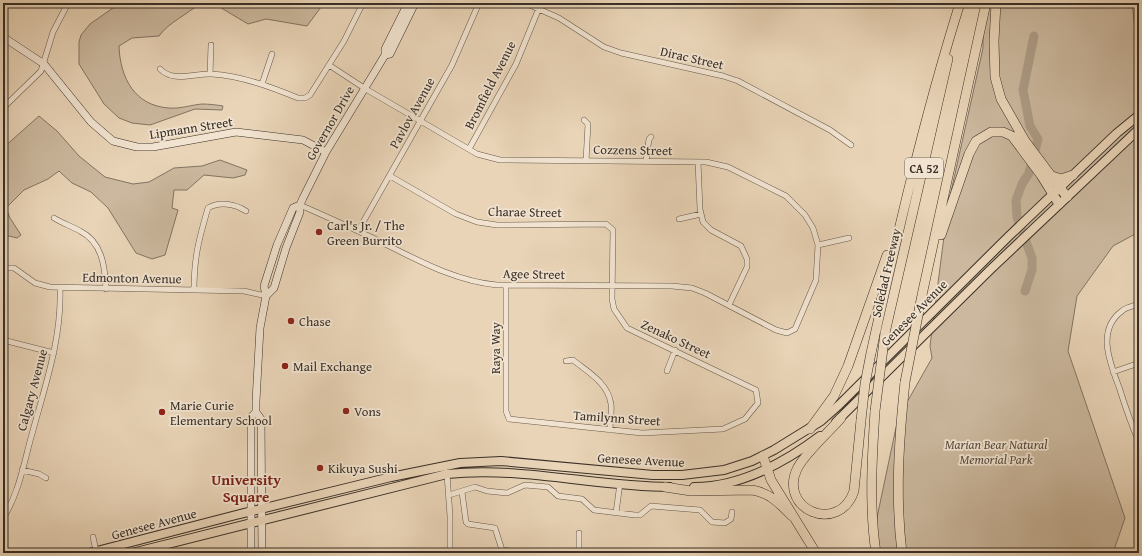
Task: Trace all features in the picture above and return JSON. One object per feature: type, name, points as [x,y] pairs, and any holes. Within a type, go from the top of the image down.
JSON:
[{"type":"highway","points":[[841,418],[803,459],[793,482],[795,494],[800,503],[808,510],[818,515],[836,513],[851,500],[854,491],[865,384],[871,353],[909,185],[940,66],[960,3]]},
{"type":"highway","name":"Soledad Freeway","points":[[876,553],[872,487],[875,411],[885,333],[960,3]]},
{"type":"highway","name":"CA 52","points":[[902,553],[898,488],[899,436],[905,382],[922,295],[986,3]]},
{"type":"highway","points":[[996,3],[994,41],[995,78],[1001,99],[1025,141],[1047,174],[1052,195],[1059,204]]},
{"type":"highway","points":[[927,274],[969,154],[976,141],[987,134],[1003,132],[1012,136],[1067,197]]},
{"type":"highway","points":[[1047,174],[1058,179],[1073,175]]},
{"type":"highway","points":[[810,429],[834,396],[848,366],[886,259],[909,185]]},
{"type":"highway","points":[[762,456],[771,480],[816,553]]},
{"type":"highway","points":[[665,487],[691,492],[752,490],[762,492],[775,499],[792,516]]},
{"type":"main road","name":"Governor Drive","points":[[262,553],[261,419],[256,412],[260,328],[266,296],[274,288],[286,248],[300,212],[300,205],[326,152],[385,55],[385,49],[408,3]]},
{"type":"main road","name":"Governor Drive","points":[[385,55],[390,54],[415,3]]},
{"type":"main road","name":"Lipmann Street","points":[[3,37],[44,64],[90,122],[113,141],[137,148],[153,148],[236,132],[257,138],[303,140],[326,152]]},
{"type":"main road","name":"Genesee Avenue","points":[[92,552],[391,478],[460,463],[501,461],[654,475],[682,475],[724,470],[762,456],[810,429],[839,405],[1008,237],[1139,115]]},
{"type":"main road","name":"Genesee Avenue","points":[[132,553],[262,522],[447,474],[505,472],[620,484],[665,487],[698,487],[740,479],[767,469],[797,454],[841,418],[1011,249],[1139,129]]},
{"type":"main road","name":"Governor Drive","points":[[252,553],[251,417],[256,412]]},
{"type":"main road","points":[[620,484],[623,472]]},
{"type":"street","points":[[3,108],[41,71],[53,32],[67,5],[60,3]]},
{"type":"street","points":[[160,68],[165,74],[174,77],[210,74],[262,84],[298,98],[305,98],[310,95],[344,41],[363,3]]},
{"type":"street","name":"Pavlov Avenue","points":[[358,231],[452,65],[479,3]]},
{"type":"street","name":"Dirac Street","points":[[525,3],[559,18],[604,47],[621,53],[723,76],[738,82],[830,130],[851,145]]},
{"type":"street","name":"Bromfield Avenue","points":[[469,149],[516,64],[538,8]]},
{"type":"street","points":[[210,74],[212,45]]},
{"type":"street","points":[[262,84],[272,54]]},
{"type":"street","name":"Cozzens Street","points":[[328,66],[477,154],[500,160],[698,162],[728,167],[786,196],[805,215],[812,228],[818,245],[816,280],[795,329],[787,333],[776,330]]},
{"type":"street","points":[[584,120],[588,124],[586,161]]},
{"type":"street","points":[[646,162],[649,139],[651,137]]},
{"type":"street","points":[[698,162],[701,214],[703,222],[712,230],[741,246],[747,259],[747,267],[729,305]]},
{"type":"street","name":"Charae Street","points":[[390,176],[456,214],[477,222],[497,225],[606,224],[613,230],[612,286]]},
{"type":"street","points":[[194,290],[195,257],[208,208],[216,204],[239,206],[246,211]]},
{"type":"street","name":"Agee Street","points":[[300,205],[436,269],[470,281],[484,284],[506,285],[672,286],[692,288],[729,305],[776,330]]},
{"type":"street","points":[[679,219],[701,214]]},
{"type":"street","points":[[54,218],[81,231],[98,249],[105,270],[106,288]]},
{"type":"street","points":[[818,245],[849,238]]},
{"type":"street","name":"Edmonton Avenue","points":[[3,268],[14,268],[35,283],[50,287],[244,291],[266,296]]},
{"type":"street","name":"Raya Way","points":[[506,285],[506,411]]},
{"type":"street","name":"Zenako Street","points":[[612,286],[614,309],[626,328],[675,350],[756,390]]},
{"type":"street","name":"Calgary Avenue","points":[[3,518],[15,496],[54,353],[60,322],[60,288]]},
{"type":"street","points":[[1139,304],[1123,310],[1114,318],[1108,335],[1108,354],[1113,372],[1139,442]]},
{"type":"street","points":[[3,340],[54,353]]},
{"type":"street","points":[[667,371],[675,350]]},
{"type":"street","points":[[566,361],[572,360],[600,381],[605,388],[611,404],[610,430]]},
{"type":"street","points":[[1113,372],[1139,363]]},
{"type":"street","name":"Tamilynn Street","points":[[506,411],[509,419],[512,420],[610,430],[659,433],[723,429],[745,419],[758,404],[756,390]]},
{"type":"street","points":[[22,470],[39,474],[46,478]]},
{"type":"street","points":[[447,474],[449,495],[450,553]]},
{"type":"street","points":[[616,513],[620,484]]},
{"type":"street","points":[[449,495],[475,487],[487,491],[507,493],[525,485],[548,487],[558,496],[582,499],[594,510],[635,516],[640,515],[651,506],[658,506],[700,510],[712,522],[725,523],[731,519],[732,512]]},
{"type":"street","points":[[462,492],[466,522],[468,524],[492,527],[497,532],[502,550],[526,553]]},
{"type":"street","points":[[550,553],[580,551],[580,533]]},
{"type":"street","points":[[92,552],[93,537]]},
{"type":"green space","points":[[120,3],[200,3],[163,31],[159,36],[132,38],[119,46],[122,69],[132,88],[147,102],[157,106],[169,108],[202,104],[223,106],[222,110],[195,109],[150,125],[132,123],[119,118],[104,104],[79,64],[79,42],[81,35],[90,24]]},
{"type":"green space","points":[[213,3],[324,3],[307,26],[266,19],[248,24]]},
{"type":"green space","name":"Marian Bear Natural Memorial Park","points":[[983,3],[1132,3],[1137,45],[1139,46],[1139,232],[1113,246],[1077,296],[1068,351],[1125,518],[1113,553],[871,553],[871,546],[898,418],[932,358],[930,346],[948,205],[983,48]]},
{"type":"green space","points":[[39,116],[57,131],[79,156],[105,177],[133,184],[149,182],[174,168],[202,166],[220,160],[247,170],[245,175],[233,178],[204,175],[187,190],[174,190],[172,208],[178,210],[165,255],[152,259],[136,253],[108,208],[91,192],[72,183],[59,171],[48,179],[24,190],[6,208],[10,218],[21,235],[17,238],[9,236],[3,238],[3,148]]},
{"type":"waterway","points":[[1025,291],[1032,270],[1032,258],[1017,217],[1016,200],[1022,184],[1029,173],[1038,139],[1030,126],[1023,90],[1034,36]]},
{"type":"place","name":"Carl's Jr. / The Green Burrito","points":[[319,232]]},
{"type":"place","name":"Chase","points":[[291,321]]},
{"type":"place","name":"Mail Exchange","points":[[285,366]]},
{"type":"place","name":"Vons","points":[[346,411]]},
{"type":"place","name":"Marie Curie Elementary School","points":[[162,412]]},
{"type":"place","name":"Kikuya Sushi","points":[[320,468]]},
{"type":"district","name":"University Square","points":[[246,488]]}]
